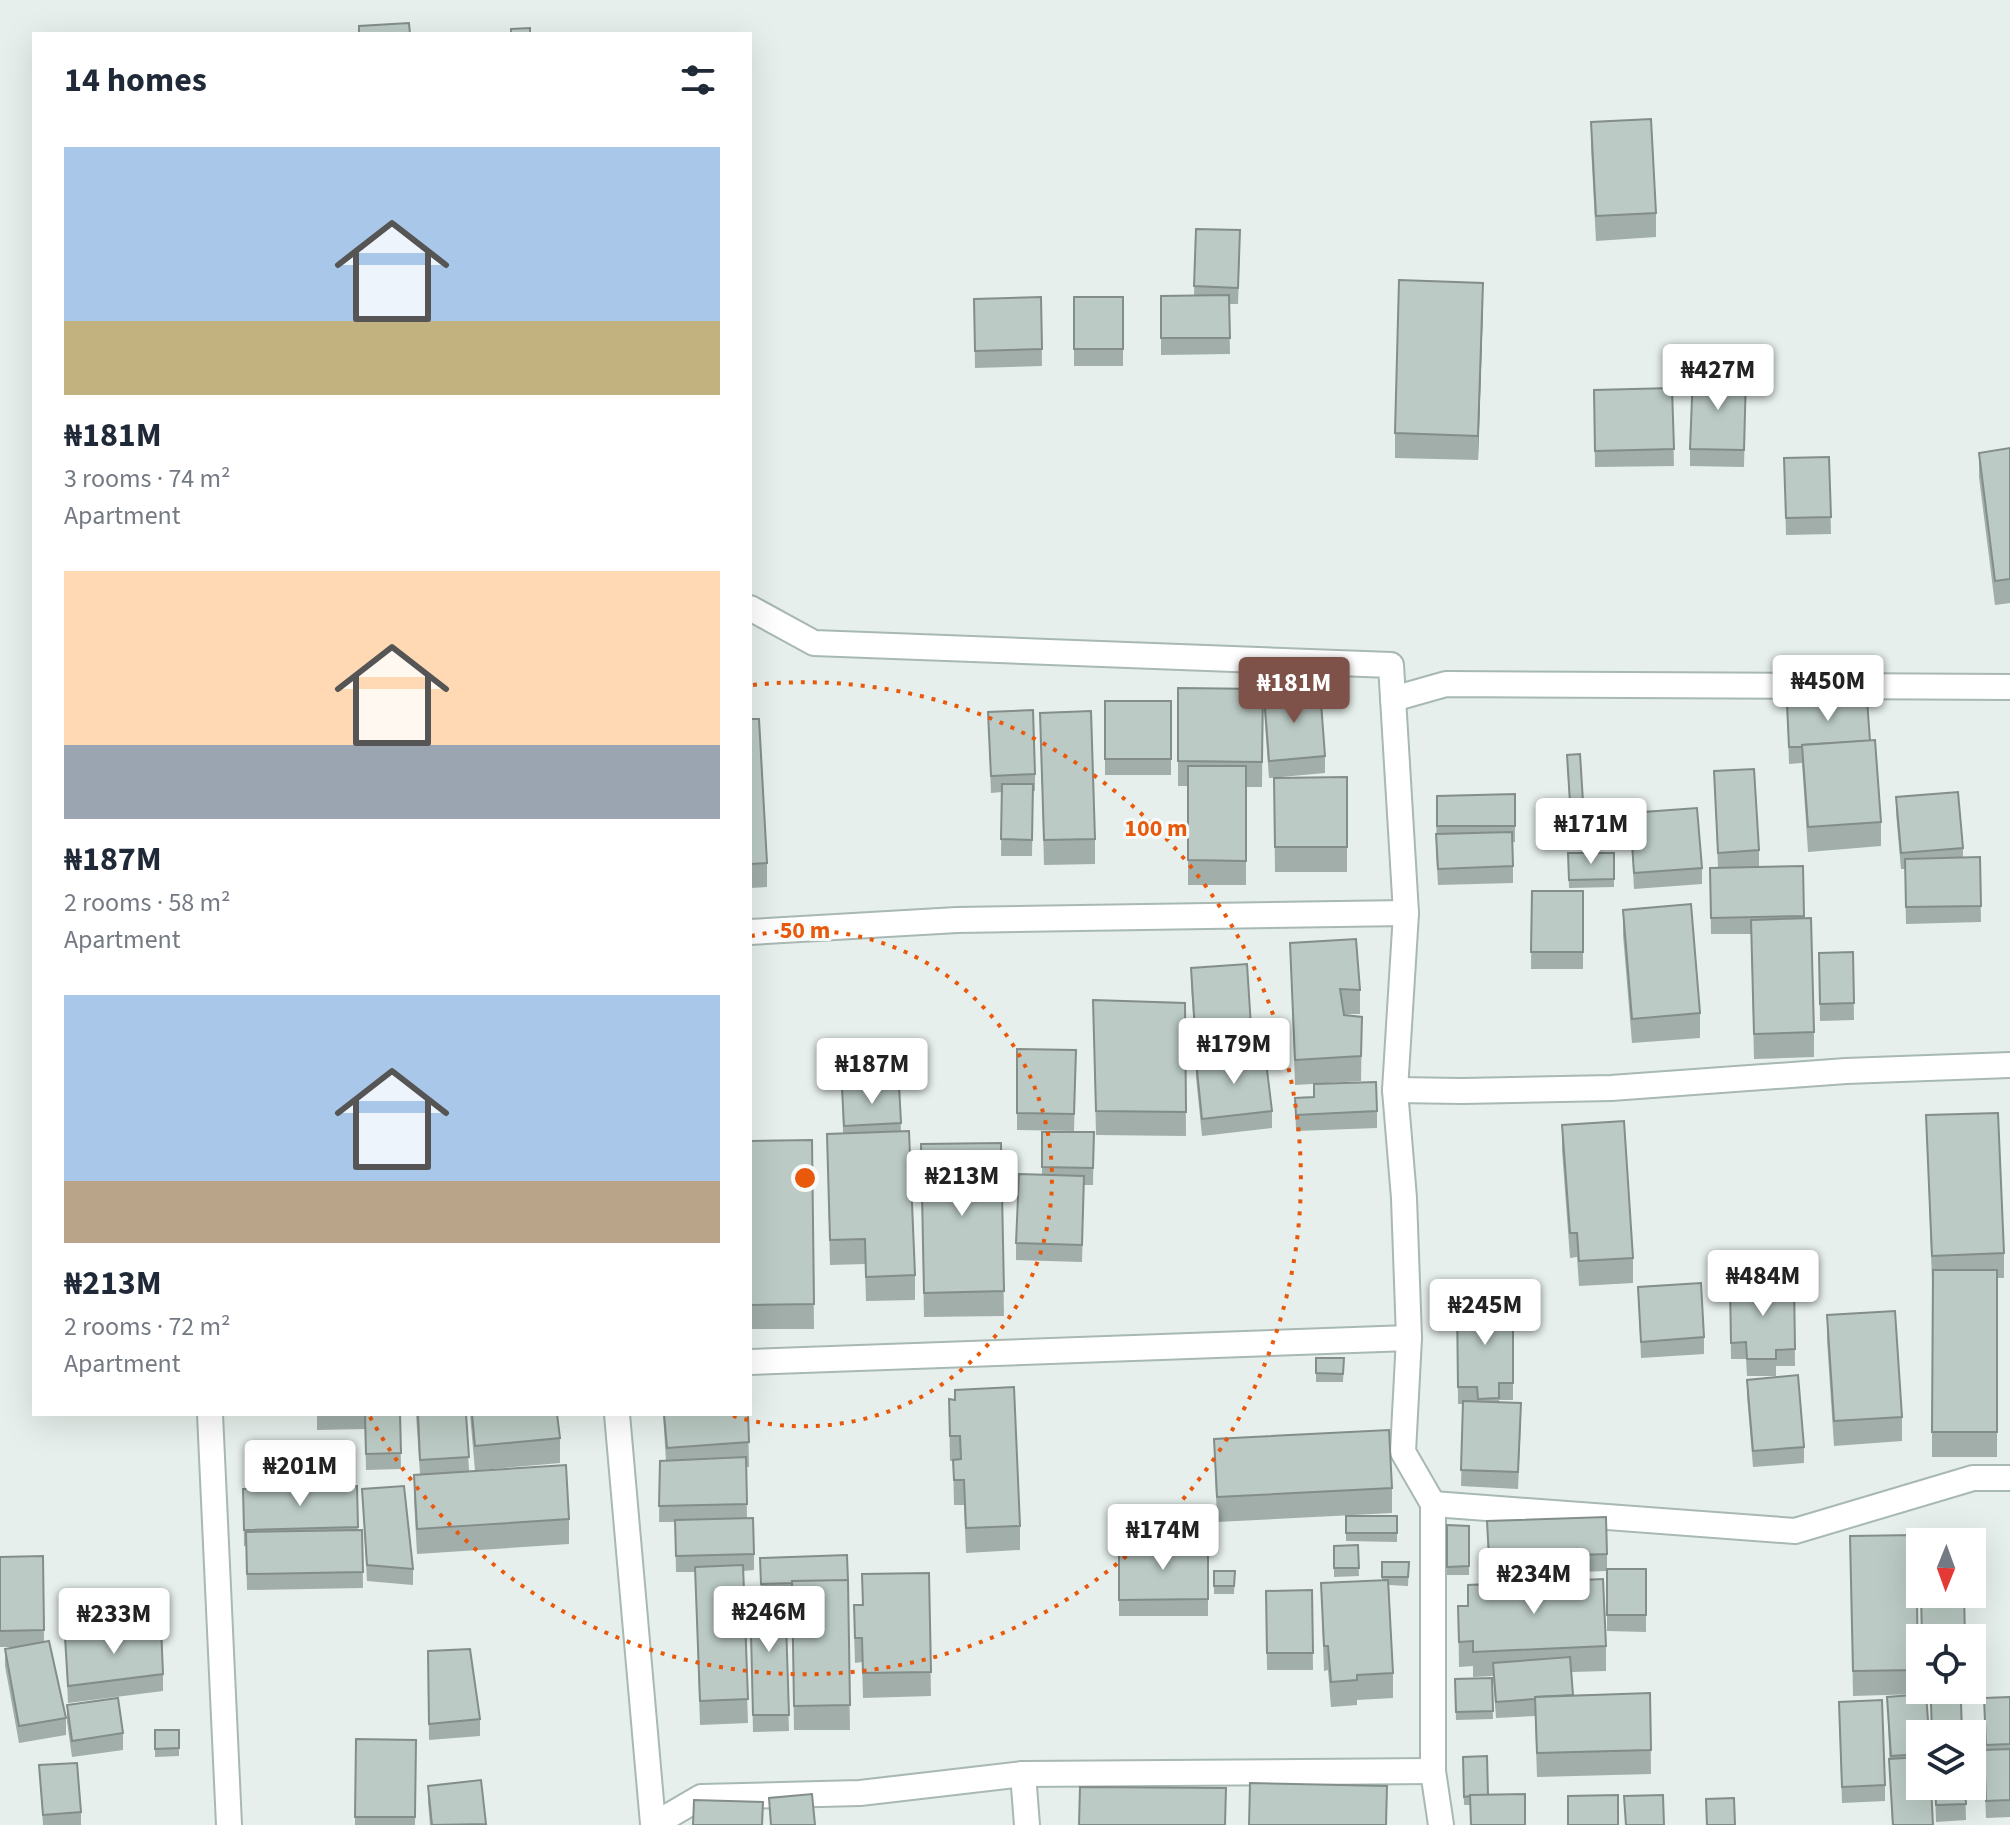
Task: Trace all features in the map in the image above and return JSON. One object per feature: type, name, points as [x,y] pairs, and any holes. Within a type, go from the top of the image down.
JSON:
[{"type":"street","points":[[752,609],[814,643],[1391,665],[1406,913],[1395,1090],[1404,1198],[1409,1338],[1403,1452],[1433,1504],[1433,1771],[1441,1825]]},
{"type":"street","points":[[1393,699],[1446,684],[2010,687]]},
{"type":"street","points":[[752,932],[957,920],[1406,913]]},
{"type":"street","points":[[1395,1090],[1622,1088],[1846,1071],[2010,1065]]},
{"type":"street","points":[[752,1362],[1409,1338]]},
{"type":"street","points":[[210,1416],[229,1825]]},
{"type":"street","points":[[617,1416],[653,1825],[701,1797],[860,1793],[1023,1774],[1433,1771]]},
{"type":"street","points":[[1433,1504],[1795,1531],[1973,1478],[2010,1478]]},
{"type":"street","points":[[1023,1774],[1027,1825]]},
{"type":"building","points":[[409,23],[410,32],[359,32],[359,26]]},
{"type":"building","points":[[530,28],[530,32],[511,32],[511,29]]},
{"type":"building","points":[[1651,119],[1656,213],[1596,216],[1591,122]]},
{"type":"building","points":[[1196,229],[1240,230],[1238,288],[1194,286]]},
{"type":"building","points":[[1399,280],[1483,283],[1478,436],[1395,433]]},
{"type":"building","points":[[1229,295],[1230,338],[1161,338],[1161,296]]},
{"type":"building","points":[[1041,297],[1042,349],[975,351],[974,299]]},
{"type":"building","points":[[1074,297],[1123,297],[1123,349],[1074,349]]},
{"type":"building","points":[[1693,373],[1746,375],[1744,450],[1690,449]]},
{"type":"building","points":[[1672,388],[1674,449],[1595,451],[1594,390]]},
{"type":"building","points":[[2010,448],[2010,579],[1995,581],[1979,453]]},
{"type":"building","points":[[1829,457],[1831,517],[1786,518],[1784,458]]},
{"type":"building","points":[[1178,688],[1263,689],[1262,762],[1178,761]]},
{"type":"building","points":[[1320,689],[1325,756],[1269,761],[1264,694]]},
{"type":"building","points":[[1867,699],[1870,741],[1789,747],[1787,704]]},
{"type":"building","points":[[1105,701],[1171,701],[1171,759],[1105,759]]},
{"type":"building","points":[[1033,710],[1035,774],[991,776],[988,712]]},
{"type":"building","points":[[1091,711],[1095,839],[1044,840],[1040,713]]},
{"type":"building","points":[[752,719],[759,719],[767,863],[752,864]]},
{"type":"building","points":[[1875,740],[1881,822],[1808,827],[1802,745]]},
{"type":"building","points":[[1580,754],[1583,802],[1570,802],[1567,755]]},
{"type":"building","points":[[1188,766],[1246,766],[1246,861],[1188,860]]},
{"type":"building","points":[[1754,769],[1759,850],[1718,853],[1714,771]]},
{"type":"building","points":[[1347,777],[1347,847],[1275,847],[1274,778]]},
{"type":"building","points":[[1002,784],[1033,784],[1032,840],[1001,839]]},
{"type":"building","points":[[1958,792],[1963,848],[1901,853],[1896,797]]},
{"type":"building","points":[[1515,794],[1515,826],[1437,826],[1437,796]]},
{"type":"building","points":[[1697,808],[1702,868],[1634,873],[1630,813]]},
{"type":"building","points":[[1512,832],[1513,866],[1438,869],[1436,834]]},
{"type":"building","points":[[1568,853],[1614,853],[1614,879],[1569,880]]},
{"type":"building","points":[[1980,857],[1981,906],[1906,907],[1905,859]]},
{"type":"building","points":[[1803,866],[1804,916],[1711,918],[1710,868]]},
{"type":"building","points":[[1532,891],[1583,891],[1583,952],[1531,952]]},
{"type":"building","points":[[1691,904],[1700,1013],[1632,1019],[1623,910]]},
{"type":"building","points":[[1811,918],[1814,1032],[1754,1034],[1751,920]]},
{"type":"building","points":[[1356,939],[1360,990],[1340,989],[1344,1015],[1362,1017],[1361,1056],[1295,1060],[1290,943]]},
{"type":"building","points":[[1853,952],[1854,1003],[1820,1004],[1819,953]]},
{"type":"building","points":[[1247,964],[1252,1042],[1196,1046],[1191,968]]},
{"type":"building","points":[[1093,1000],[1185,1003],[1186,1112],[1096,1111]]},
{"type":"building","points":[[1017,1049],[1076,1050],[1074,1114],[1017,1113]]},
{"type":"building","points":[[1265,1053],[1272,1111],[1202,1119],[1196,1061]]},
{"type":"building","points":[[1376,1082],[1377,1111],[1296,1115],[1295,1098],[1314,1097],[1314,1084]]},
{"type":"building","points":[[899,1085],[901,1123],[844,1126],[842,1088]]},
{"type":"building","points":[[1998,1113],[2004,1253],[1932,1256],[1926,1115]]},
{"type":"building","points":[[1624,1121],[1633,1258],[1579,1261],[1577,1233],[1570,1233],[1562,1125]]},
{"type":"building","points":[[909,1131],[915,1275],[866,1277],[865,1239],[830,1240],[827,1134]]},
{"type":"building","points":[[1042,1132],[1094,1132],[1093,1168],[1042,1167]]},
{"type":"building","points":[[812,1140],[814,1304],[752,1305],[752,1141]]},
{"type":"building","points":[[1001,1143],[1004,1291],[924,1293],[921,1144]]},
{"type":"building","points":[[1019,1174],[1084,1176],[1082,1245],[1016,1243]]},
{"type":"building","points":[[1933,1270],[1997,1270],[1997,1432],[1932,1432]]},
{"type":"building","points":[[1701,1283],[1704,1337],[1641,1342],[1638,1287]]},
{"type":"building","points":[[1794,1283],[1795,1349],[1776,1350],[1776,1359],[1747,1359],[1746,1342],[1731,1343],[1730,1285]]},
{"type":"building","points":[[1457,1303],[1513,1303],[1513,1383],[1499,1383],[1499,1398],[1478,1399],[1477,1387],[1458,1387]]},
{"type":"building","points":[[1895,1311],[1902,1417],[1834,1421],[1827,1315]]},
{"type":"building","points":[[1316,1358],[1344,1358],[1343,1374],[1316,1373]]},
{"type":"building","points":[[1798,1375],[1804,1447],[1753,1451],[1747,1380]]},
{"type":"building","points":[[1014,1387],[1020,1526],[966,1528],[964,1480],[954,1480],[953,1460],[961,1459],[960,1436],[950,1436],[949,1399],[955,1400],[955,1390]]},
{"type":"building","points":[[1463,1401],[1521,1403],[1518,1472],[1461,1470]]},
{"type":"building","points":[[365,1416],[400,1416],[401,1453],[366,1454]]},
{"type":"building","points":[[418,1416],[466,1416],[469,1457],[420,1460]]},
{"type":"building","points":[[472,1416],[557,1416],[560,1438],[475,1446]]},
{"type":"building","points":[[664,1416],[748,1416],[749,1442],[667,1448]]},
{"type":"building","points":[[1389,1430],[1392,1488],[1217,1497],[1214,1439]]},
{"type":"building","points":[[746,1457],[747,1504],[659,1506],[660,1461]]},
{"type":"building","points":[[566,1465],[569,1519],[417,1529],[414,1475]]},
{"type":"building","points":[[357,1486],[358,1527],[244,1530],[243,1489]]},
{"type":"building","points":[[404,1486],[413,1569],[367,1565],[362,1489]]},
{"type":"building","points":[[1346,1516],[1397,1516],[1397,1533],[1346,1533]]},
{"type":"building","points":[[1606,1517],[1607,1554],[1489,1558],[1487,1521]]},
{"type":"building","points":[[753,1518],[754,1554],[676,1556],[675,1520]]},
{"type":"building","points":[[1447,1525],[1469,1526],[1469,1566],[1447,1567]]},
{"type":"building","points":[[362,1530],[363,1572],[247,1574],[246,1532]]},
{"type":"building","points":[[1906,1535],[1906,1608],[1917,1608],[1917,1624],[1906,1624],[1906,1670],[1853,1671],[1850,1536]]},
{"type":"building","points":[[1119,1545],[1208,1545],[1208,1599],[1119,1600]]},
{"type":"building","points":[[1358,1545],[1359,1568],[1334,1568],[1334,1546]]},
{"type":"building","points":[[847,1555],[848,1581],[761,1584],[760,1558]]},
{"type":"building","points":[[43,1556],[44,1630],[0,1631],[0,1557]]},
{"type":"building","points":[[1382,1562],[1409,1562],[1408,1577],[1382,1577]]},
{"type":"building","points":[[743,1565],[748,1699],[700,1701],[695,1567]]},
{"type":"building","points":[[1607,1569],[1646,1569],[1646,1615],[1607,1615]]},
{"type":"building","points":[[1214,1571],[1235,1571],[1234,1586],[1214,1586]]},
{"type":"building","points":[[929,1573],[931,1672],[863,1673],[862,1638],[855,1638],[854,1605],[863,1605],[862,1574]]},
{"type":"building","points":[[1603,1579],[1606,1646],[1473,1652],[1473,1641],[1459,1642],[1458,1606],[1468,1606],[1468,1585]]},
{"type":"building","points":[[848,1580],[850,1705],[794,1706],[792,1581]]},
{"type":"building","points":[[1388,1580],[1393,1673],[1357,1675],[1357,1680],[1331,1682],[1328,1646],[1324,1646],[1321,1583]]},
{"type":"building","points":[[1312,1590],[1313,1653],[1267,1653],[1266,1591]]},
{"type":"building","points":[[785,1591],[789,1715],[753,1715],[750,1592]]},
{"type":"building","points":[[1921,1608],[1964,1608],[1965,1624],[1922,1624]]},
{"type":"building","points":[[161,1626],[163,1674],[68,1686],[65,1637]]},
{"type":"building","points":[[49,1641],[66,1718],[19,1726],[5,1649]]},
{"type":"building","points":[[470,1649],[480,1719],[429,1724],[428,1651]]},
{"type":"building","points":[[1570,1657],[1573,1695],[1496,1702],[1493,1663]]},
{"type":"building","points":[[1492,1678],[1493,1711],[1456,1712],[1455,1679]]},
{"type":"building","points":[[1650,1693],[1651,1750],[1537,1753],[1535,1697]]},
{"type":"building","points":[[1906,1696],[1906,1704],[1927,1704],[1928,1720],[1906,1720],[1906,1755],[1891,1756],[1887,1697]]},
{"type":"building","points":[[2010,1697],[2010,1744],[1986,1745],[1986,1698]]},
{"type":"building","points":[[118,1698],[123,1733],[72,1741],[67,1705]]},
{"type":"building","points":[[1882,1700],[1885,1785],[1842,1787],[1839,1702]]},
{"type":"building","points":[[1931,1704],[1961,1704],[1962,1720],[1932,1720]]},
{"type":"building","points":[[155,1730],[179,1730],[179,1748],[155,1749]]},
{"type":"building","points":[[356,1739],[416,1740],[415,1817],[355,1817]]},
{"type":"building","points":[[2010,1749],[2010,1800],[1986,1801],[1986,1750]]},
{"type":"building","points":[[1487,1756],[1488,1795],[1464,1797],[1463,1757]]},
{"type":"building","points":[[1906,1758],[1906,1800],[1932,1800],[1933,1825],[1893,1825],[1889,1759]]},
{"type":"building","points":[[77,1763],[81,1812],[43,1815],[39,1765]]},
{"type":"building","points":[[481,1780],[486,1824],[432,1825],[428,1786]]},
{"type":"building","points":[[1250,1783],[1387,1786],[1386,1825],[1249,1825]]},
{"type":"building","points":[[1080,1787],[1226,1788],[1225,1825],[1079,1825]]},
{"type":"building","points":[[812,1794],[815,1825],[771,1825],[769,1798]]},
{"type":"building","points":[[1525,1794],[1525,1825],[1471,1825],[1470,1795]]},
{"type":"building","points":[[1618,1795],[1618,1825],[1568,1825],[1568,1796]]},
{"type":"building","points":[[1663,1795],[1664,1825],[1626,1825],[1624,1796]]},
{"type":"building","points":[[1734,1798],[1735,1825],[1707,1825],[1706,1799]]},
{"type":"building","points":[[694,1800],[763,1802],[762,1825],[693,1825]]},
{"type":"building","points":[[1936,1800],[1966,1800],[1966,1804],[1936,1805]]}]
